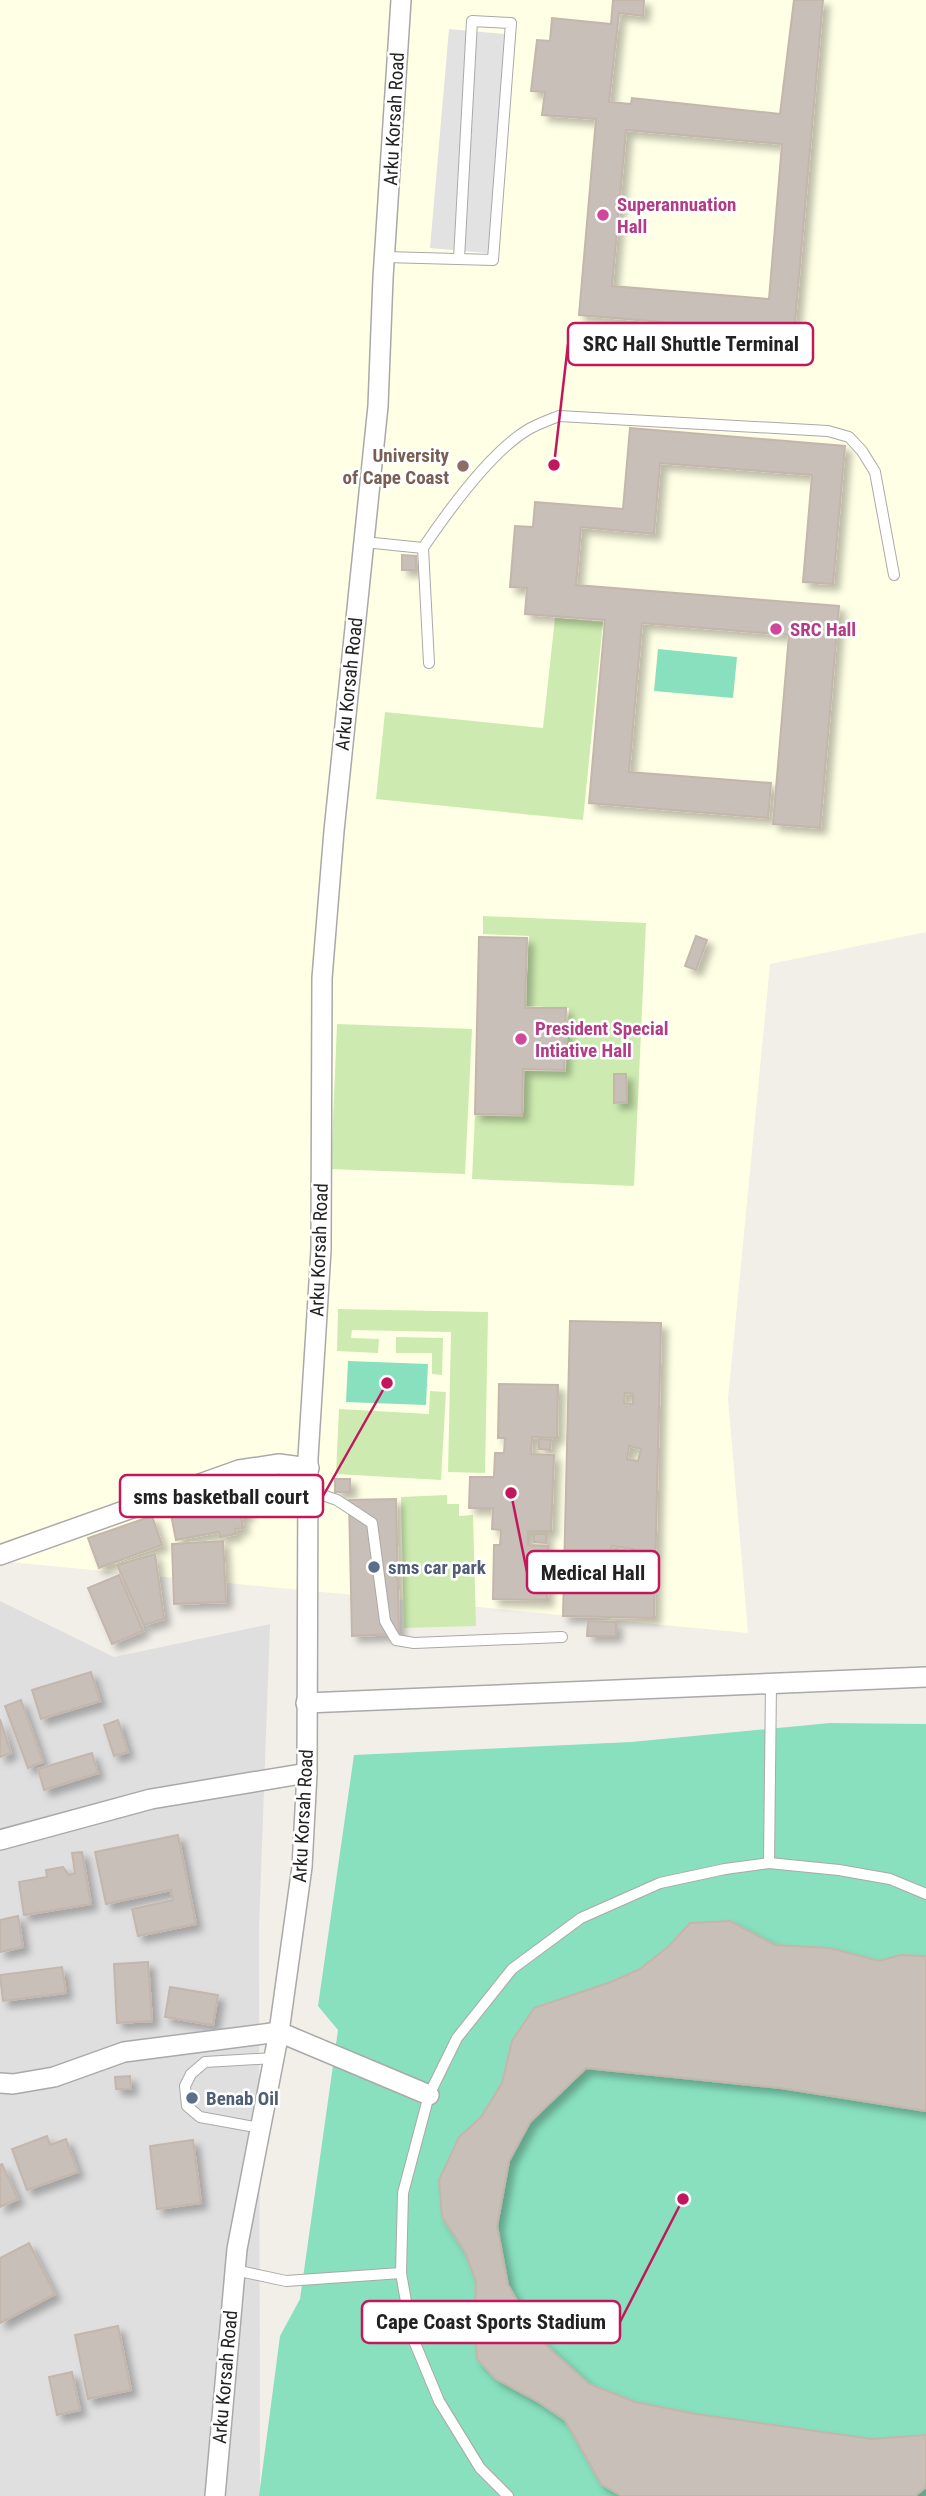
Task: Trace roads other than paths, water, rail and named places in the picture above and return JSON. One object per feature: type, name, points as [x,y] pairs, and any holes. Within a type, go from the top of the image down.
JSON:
[{"type":"street","name":"Arku Korsah Road","points":[[215,2496],[235,2270],[279,2032],[302,1867],[307,1773],[307,1490],[321,1250],[322,978],[334,831],[378,406],[401,0]]},
{"type":"street","points":[[0,1555],[239,1470],[279,1464],[309,1468]]},
{"type":"street","points":[[306,1703],[926,1677]]},
{"type":"street","points":[[0,1840],[151,1799],[307,1773]]},
{"type":"street","points":[[0,2083],[13,2084],[54,2077],[124,2052],[279,2032],[429,2095]]},
{"type":"lane","points":[[385,257],[493,260],[511,23],[472,21],[459,259]]},
{"type":"lane","points":[[429,663],[424,548],[444,517],[490,462],[527,430],[559,416],[828,431],[849,437],[875,472],[894,575]]},
{"type":"lane","points":[[364,542],[424,548]]},
{"type":"lane","points":[[307,1490],[337,1500],[372,1523],[385,1621],[396,1640],[414,1643],[562,1637]]},
{"type":"lane","points":[[769,1863],[771,1683]]},
{"type":"lane","points":[[509,2496],[480,2468],[439,2401],[412,2336],[401,2273],[403,2193],[429,2095],[457,2038],[512,1969],[580,1918],[660,1883],[769,1863],[890,1878],[926,1894]]},
{"type":"lane","points":[[260,2129],[200,2117],[187,2106],[186,2086],[191,2074],[205,2062],[274,2059]]},
{"type":"lane","points":[[235,2270],[286,2281],[401,2273]]},
{"type":"place","name":"Superannuation Hall","points":[[603,215]]},
{"type":"place","name":"SRC Hall Shuttle Terminal","points":[[554,465]]},
{"type":"place","name":"University of Cape Coast","points":[[463,466]]},
{"type":"place","name":"SRC Hall","points":[[776,629]]},
{"type":"place","name":"President Special Intiative Hall","points":[[521,1039]]},
{"type":"place","name":"sms basketball court","points":[[387,1383]]},
{"type":"place","name":"Medical Hall","points":[[511,1493]]},
{"type":"place","name":"sms car park","points":[[374,1567]]},
{"type":"place","name":"Benab Oil","points":[[192,2098]]},
{"type":"place","name":"Cape Coast Sports Stadium","points":[[683,2199]]}]
